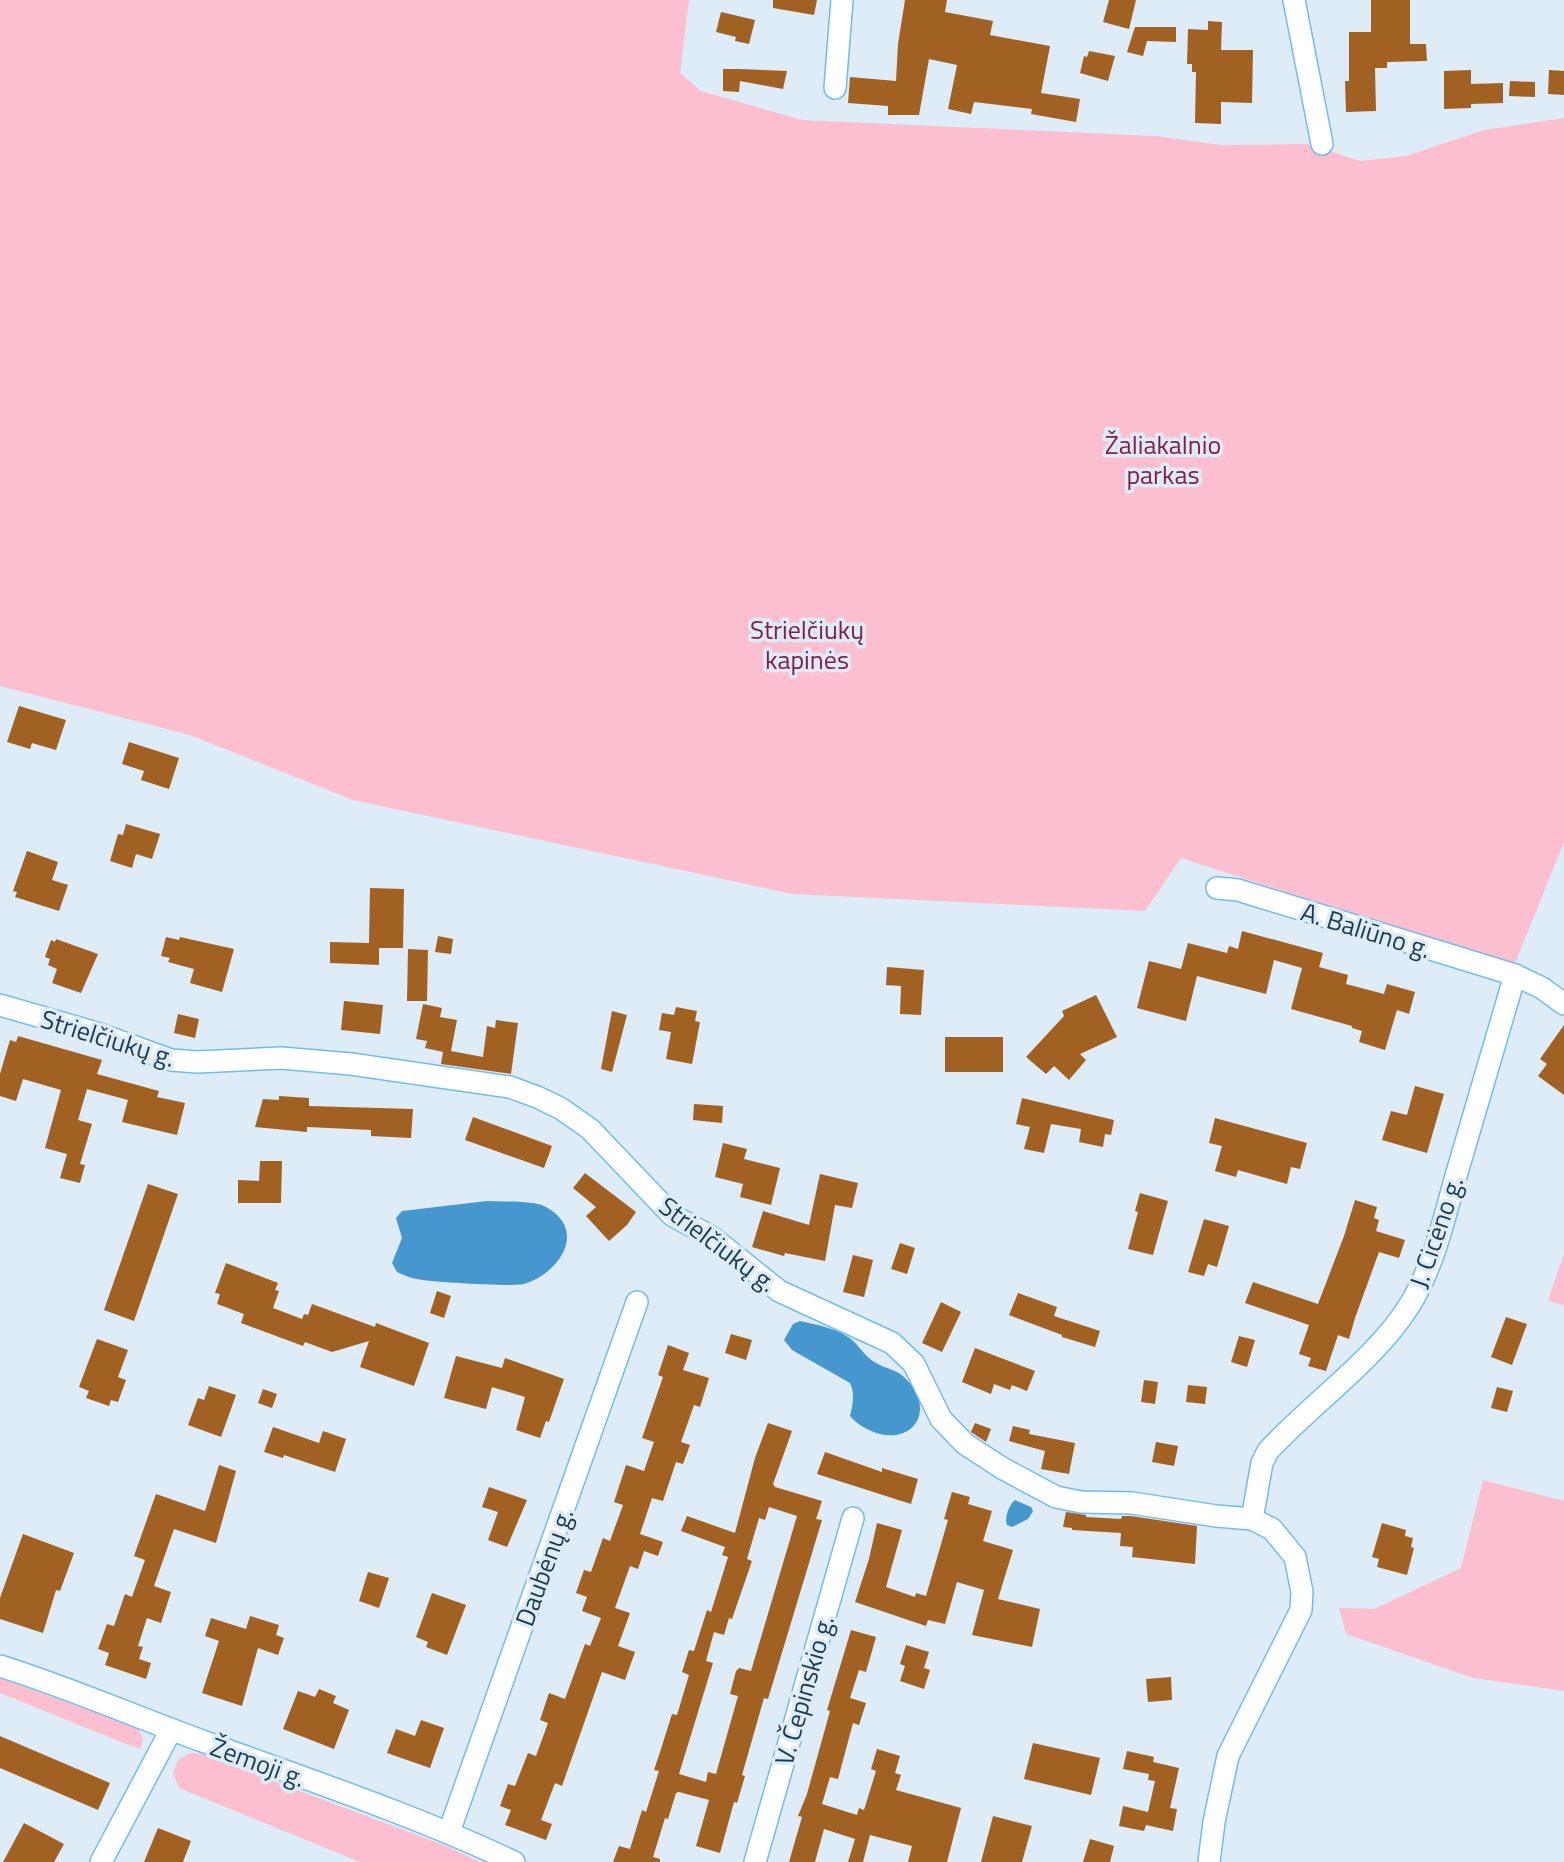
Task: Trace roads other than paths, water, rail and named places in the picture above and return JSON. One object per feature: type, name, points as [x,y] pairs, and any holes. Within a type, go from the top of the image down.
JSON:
[{"type":"street","points":[[835,88],[842,0]]},
{"type":"street","points":[[1294,0],[1322,144]]},
{"type":"street","name":"A. Baliūno g.","points":[[1217,888],[1238,890],[1515,975],[1542,988],[1564,1004]]},
{"type":"street","name":"J. Cicėno g.","points":[[1252,1518],[1262,1463],[1268,1451],[1386,1337],[1409,1306],[1420,1284],[1432,1256],[1453,1188],[1515,975]]},
{"type":"street","name":"Strielčiukų g.","points":[[0,1005],[100,1034],[171,1060],[197,1062],[281,1058],[337,1063],[510,1087],[537,1097],[560,1108],[590,1129],[672,1215],[713,1238],[779,1291],[892,1343],[914,1364],[941,1419],[965,1444],[1002,1468],[1056,1497],[1081,1502],[1132,1503],[1216,1516],[1252,1518]]},
{"type":"street","name":"Daubėnų g.","points":[[449,1832],[638,1303]]},
{"type":"street","name":"V. Čepinskio g.","points":[[755,1862],[853,1518]]},
{"type":"street","points":[[1209,1862],[1214,1822],[1228,1756],[1301,1610],[1302,1592],[1295,1558],[1272,1529],[1252,1518]]},
{"type":"street","name":"Žemoji g.","points":[[0,1666],[57,1684],[171,1730],[449,1832],[514,1862]]},
{"type":"street","points":[[101,1862],[171,1730]]},
{"type":"water","points":[[487,1201],[534,1203],[559,1216],[567,1239],[558,1261],[549,1271],[524,1284],[505,1285],[425,1280],[397,1272],[392,1263],[402,1238],[396,1218],[402,1211]]},
{"type":"water","points":[[800,1321],[827,1327],[845,1335],[854,1341],[867,1357],[903,1376],[916,1393],[920,1405],[914,1426],[895,1435],[882,1434],[867,1429],[854,1420],[850,1416],[853,1391],[850,1383],[792,1350],[784,1340],[793,1324]]},
{"type":"water","points":[[1015,1500],[1031,1507],[1033,1511],[1028,1519],[1012,1527],[1007,1525],[1006,1519]]},
{"type":"park label","name":"Žaliakalnio parkas","points":[[1163,459]]},
{"type":"park label","name":"Strielčiukų kapinės","points":[[807,644]]}]
